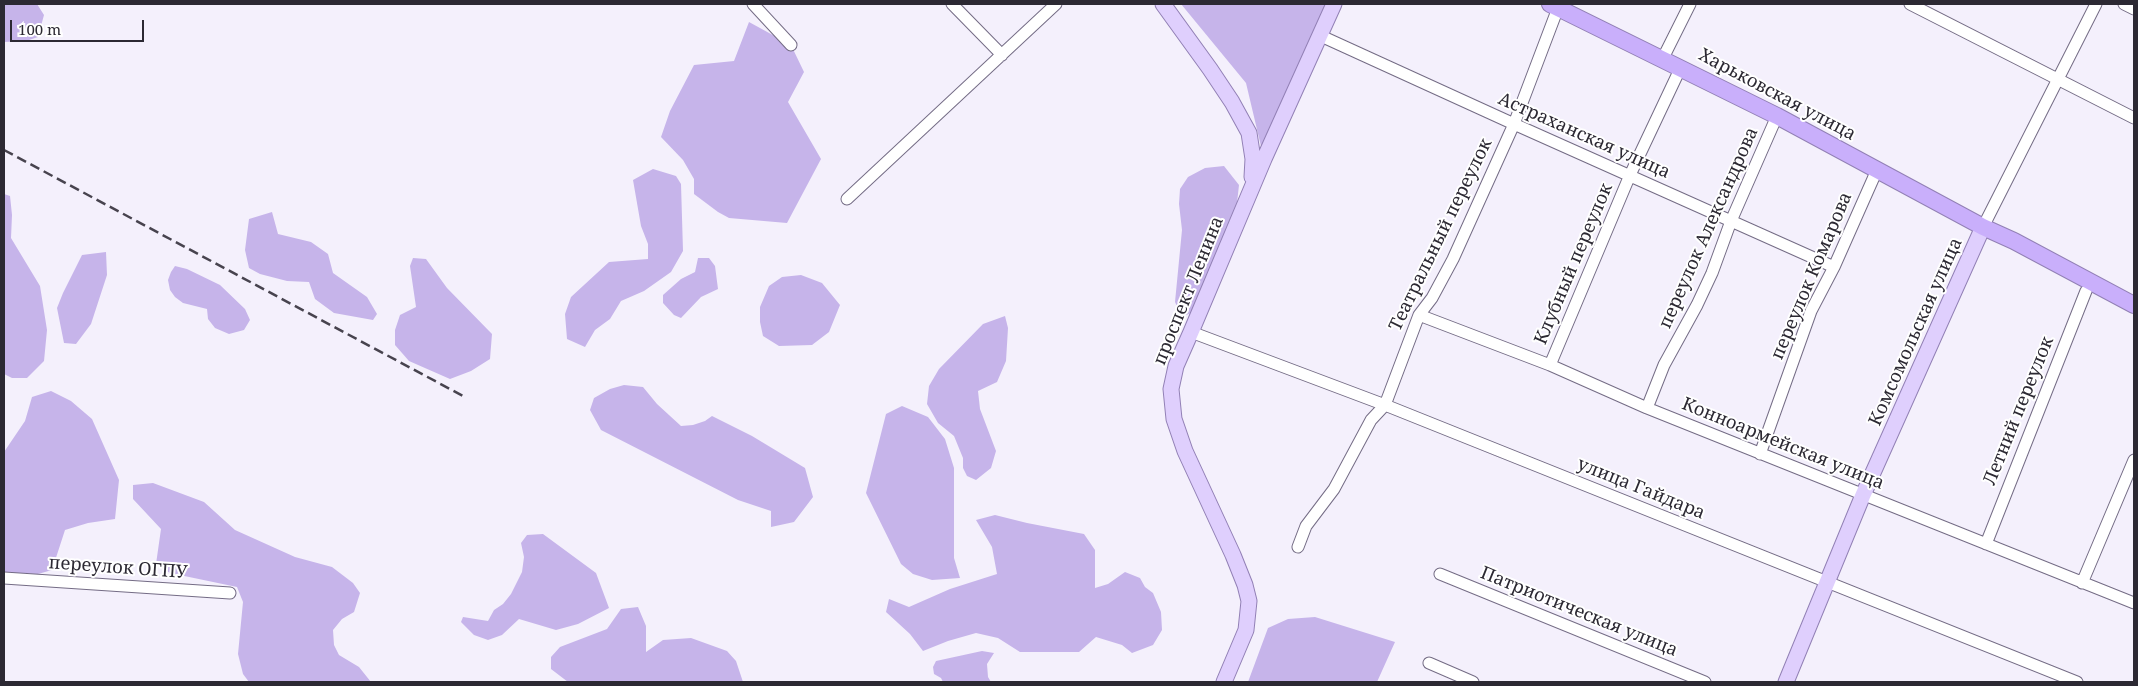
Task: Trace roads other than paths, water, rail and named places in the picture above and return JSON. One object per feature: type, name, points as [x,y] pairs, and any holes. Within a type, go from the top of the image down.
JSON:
[{"type":"highway","name":"Харьковская улица","points":[[1554,6],[1663,58],[1777,116],[1983,228],[2014,241],[2134,306]]},
{"type":"highway","name":"Харьковская улица","points":[[1983,228],[2010,250],[2134,317]]},
{"type":"main road","points":[[1162,4],[1210,69],[1232,102],[1249,133],[1253,159],[1252,189]]},
{"type":"main road","name":"проспект Ленина","points":[[1224,682],[1246,630],[1249,601],[1233,555],[1185,451],[1174,419],[1171,389],[1176,366],[1334,4]]},
{"type":"main road","name":"Комсомольская улица","points":[[1786,682],[1863,495],[1983,228]]},
{"type":"street","points":[[752,4],[791,45]]},
{"type":"street","points":[[952,4],[1002,54]]},
{"type":"street","points":[[847,199],[1056,4]]},
{"type":"street","points":[[1663,58],[1690,4]]},
{"type":"street","points":[[1910,4],[2134,118]]},
{"type":"street","name":"Комсомольская улица","points":[[1983,228],[2096,4]]},
{"type":"street","points":[[2124,4],[2134,9]]},
{"type":"street","name":"Театральный переулок","points":[[1298,547],[1306,526],[1334,489],[1371,420],[1386,405],[1419,315],[1432,298],[1453,259],[1514,124],[1554,6]]},
{"type":"street","name":"Астраханская улица","points":[[1321,36],[1834,267]]},
{"type":"street","name":"Клубный переулок","points":[[1550,365],[1630,175],[1681,67]]},
{"type":"street","name":"переулок Александрова","points":[[1647,408],[1664,365],[1712,274],[1731,221],[1777,116]]},
{"type":"street","name":"переулок Комарова","points":[[1760,454],[1811,311],[1834,267],[1877,170]]},
{"type":"street","name":"Летний переулок","points":[[1986,544],[2086,291]]},
{"type":"street","name":"Конноармейская улица","points":[[1419,315],[1550,365],[1647,408],[2134,603]]},
{"type":"street","name":"улица Гайдара","points":[[1191,332],[1386,405],[2077,682]]},
{"type":"street","points":[[2082,583],[2134,460]]},
{"type":"street","name":"Патриотическая улица","points":[[1440,574],[1705,682]]},
{"type":"street","name":"переулок ОГПУ","points":[[4,578],[230,593]]},
{"type":"street","points":[[1429,663],[1473,682]]},
{"type":"railway","points":[[4,150],[463,396]]}]
